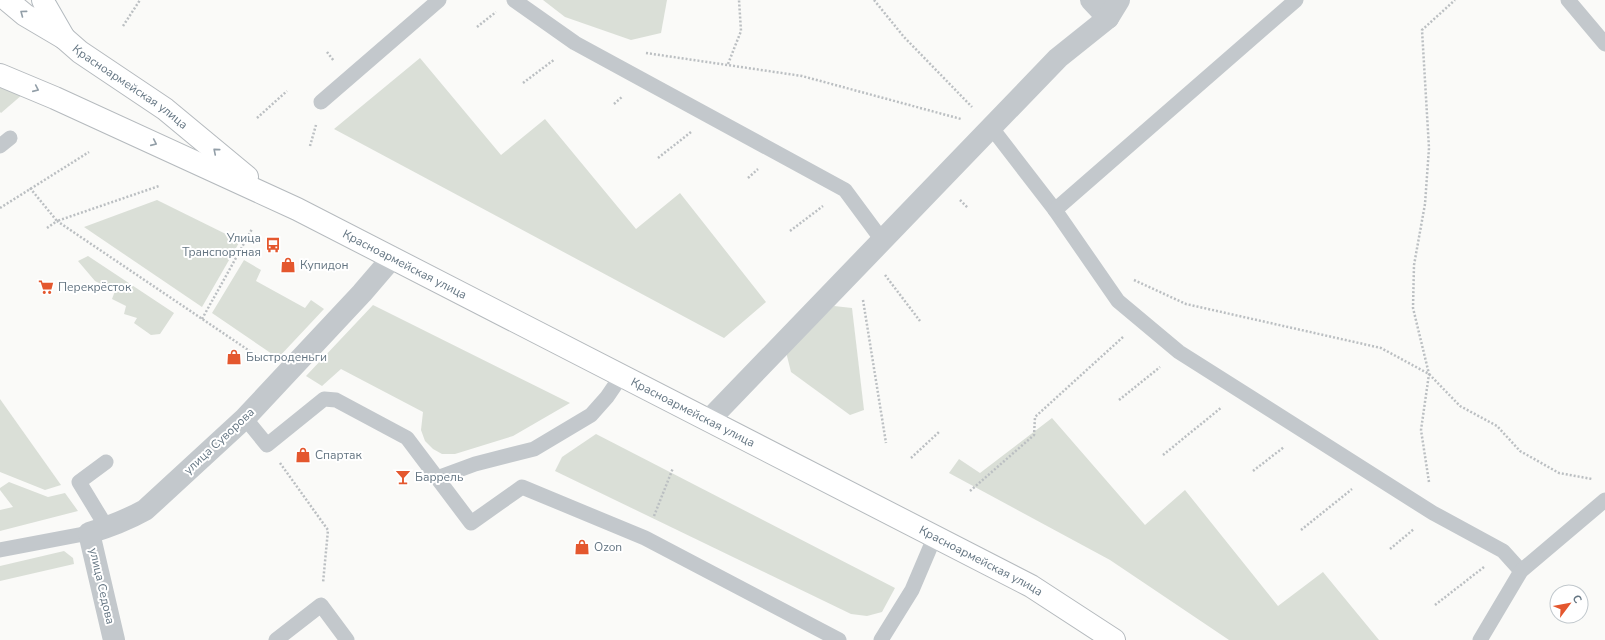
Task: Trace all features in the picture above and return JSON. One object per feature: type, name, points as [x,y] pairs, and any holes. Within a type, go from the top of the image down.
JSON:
[{"type":"main road","name":"Красноармейская улица","points":[[7,0],[25,15],[64,38],[80,52],[165,109],[268,194]]},
{"type":"main road","points":[[43,0],[64,38]]},
{"type":"main road","name":"Красноармейская улица","points":[[0,75],[13,79],[268,194],[1031,586],[1114,640]]},
{"type":"street","points":[[1091,0],[1108,18]]},
{"type":"street","points":[[709,420],[1058,58],[1108,18],[1119,0]]},
{"type":"street","name":"улица Суворова","points":[[98,530],[129,519],[145,510],[245,418],[357,299],[392,258]]},
{"type":"street","name":"улица Седова","points":[[98,530],[114,640]]},
{"type":"lane","points":[[322,102],[439,0]]},
{"type":"lane","points":[[514,0],[575,43],[845,190],[869,253]]},
{"type":"lane","points":[[1055,210],[1296,0]]},
{"type":"lane","points":[[1568,0],[1605,44]]},
{"type":"lane","points":[[991,127],[1055,210],[1118,301],[1179,352],[1433,513],[1503,551],[1521,571]]},
{"type":"lane","points":[[437,478],[475,464],[534,449],[591,415],[608,397],[622,375]]},
{"type":"lane","points":[[245,418],[267,445],[324,399],[336,400],[407,438],[471,523],[522,487],[645,538],[839,640]]},
{"type":"lane","points":[[98,530],[78,482],[106,462]]},
{"type":"lane","points":[[1480,640],[1521,571],[1605,500]]},
{"type":"lane","name":"улица Суворова","points":[[0,550],[98,530]]},
{"type":"lane","points":[[881,640],[912,590],[934,536]]},
{"type":"lane","points":[[276,640],[321,606],[347,640]]},
{"type":"path","points":[[123,26],[140,0]]},
{"type":"path","points":[[728,64],[741,31],[739,0]]},
{"type":"path","points":[[874,0],[904,37],[991,127]]},
{"type":"path","points":[[1390,549],[1433,513],[1421,430],[1429,374],[1413,308],[1414,265],[1425,204],[1429,148],[1422,30],[1456,0]]},
{"type":"path","points":[[523,83],[575,43]]},
{"type":"path","points":[[644,52],[802,76],[991,127]]},
{"type":"path","points":[[257,118],[287,91]]},
{"type":"path","points":[[658,158],[711,117]]},
{"type":"path","points":[[0,208],[89,152]]},
{"type":"path","points":[[47,228],[57,221],[159,186]]},
{"type":"path","points":[[30,188],[57,221],[202,318],[252,229]]},
{"type":"path","points":[[790,231],[845,190]]},
{"type":"path","points":[[869,253],[920,321]]},
{"type":"path","points":[[869,253],[886,443]]},
{"type":"path","points":[[1132,279],[1186,304],[1381,348],[1429,374],[1460,406],[1497,426],[1520,451],[1559,473],[1597,480]]},
{"type":"path","points":[[970,491],[1034,435],[1035,417],[1141,320]]},
{"type":"path","points":[[1119,400],[1179,352]]},
{"type":"path","points":[[1163,455],[1241,391]]},
{"type":"path","points":[[1253,471],[1304,431]]},
{"type":"path","points":[[911,458],[939,432]]},
{"type":"path","points":[[267,445],[328,530],[321,606]]},
{"type":"path","points":[[645,538],[673,468]]},
{"type":"path","points":[[1301,530],[1371,473]]},
{"type":"path","points":[[1435,605],[1503,551]]},
{"type":"shaded area","points":[[543,0],[667,0],[661,33],[631,40],[565,17]]},
{"type":"shaded area","points":[[420,58],[501,155],[545,119],[636,229],[680,193],[766,302],[724,338],[334,129]]},
{"type":"shaded area","points":[[0,80],[30,88],[1,113],[0,112]]},
{"type":"shaded area","points":[[157,200],[240,241],[202,307],[84,227]]},
{"type":"shaded area","points":[[88,256],[174,313],[160,334],[151,335],[134,323],[137,318],[124,314],[126,306],[112,299],[115,291],[95,281],[78,261]]},
{"type":"shaded area","points":[[244,260],[261,270],[256,281],[305,308],[311,300],[324,309],[278,358],[212,313]]},
{"type":"shaded area","points":[[373,305],[570,403],[513,436],[455,454],[442,454],[433,449],[425,441],[421,430],[423,412],[341,369],[322,386],[306,376]]},
{"type":"shaded area","points":[[834,306],[852,308],[864,410],[850,415],[791,372],[786,352]]},
{"type":"shaded area","points":[[0,399],[61,485],[45,490],[0,472]]},
{"type":"shaded area","points":[[1052,418],[1145,525],[1185,490],[1278,606],[1323,572],[1379,640],[1229,640],[1110,560],[949,473],[959,459],[980,473]]},
{"type":"shaded area","points":[[596,434],[895,588],[882,612],[867,616],[851,614],[555,471],[562,457]]},
{"type":"shaded area","points":[[9,482],[48,497],[65,493],[78,511],[0,531],[0,510],[13,507],[0,490],[0,488]]},
{"type":"shaded area","points":[[64,551],[73,558],[74,564],[0,581],[0,566]]},
{"type":"place","name":"Улица Транспортная","points":[[273,245]]},
{"type":"place","name":"Купидон","points":[[288,265]]},
{"type":"place","name":"Перекрёсток","points":[[46,287]]},
{"type":"place","name":"Быстроденьги","points":[[234,357]]},
{"type":"place","name":"Спартак","points":[[303,455]]},
{"type":"place","name":"Баррель","points":[[403,477]]},
{"type":"place","name":"Ozon","points":[[582,547]]}]
